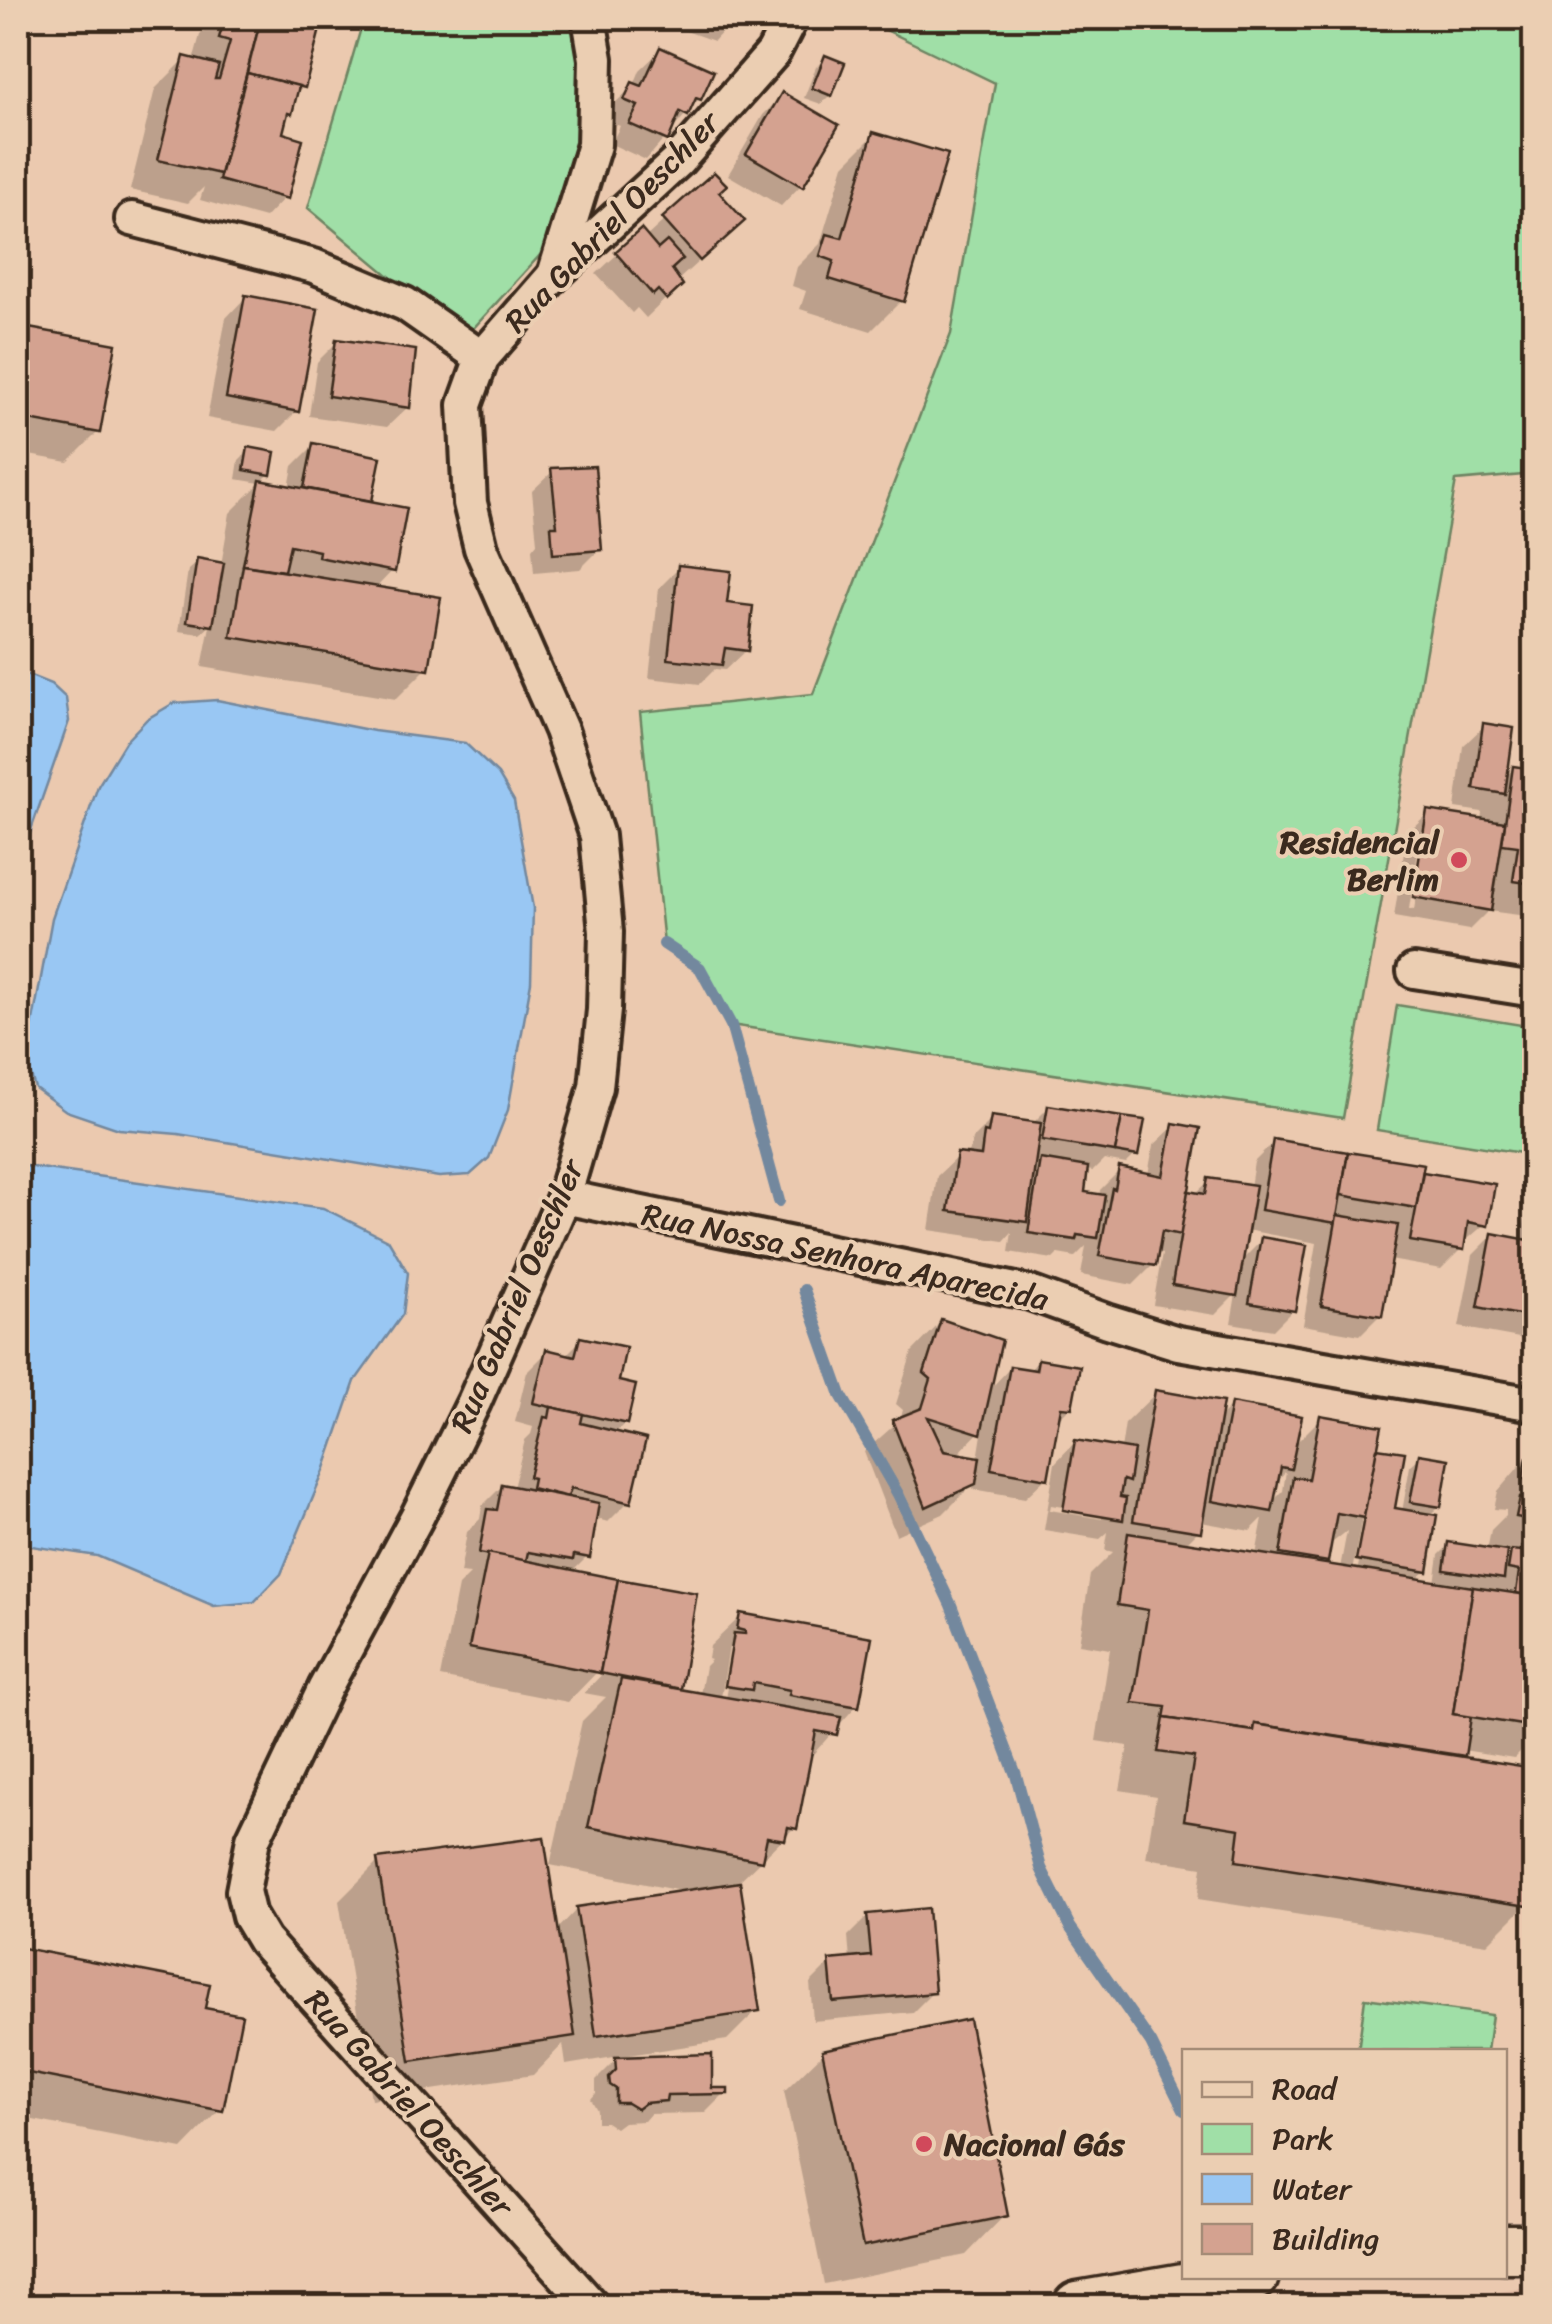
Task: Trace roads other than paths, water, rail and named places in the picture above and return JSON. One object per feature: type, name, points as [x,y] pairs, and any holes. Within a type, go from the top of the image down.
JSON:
[{"type":"main road","points":[[1078,2306],[1236,2279]]},
{"type":"street","points":[[554,275],[594,145],[596,59],[589,18]]},
{"type":"street","name":"Rua Gabriel Oeschler","points":[[592,2306],[264,1941],[249,1916],[243,1891],[252,1839],[474,1402],[564,1197],[596,1087],[604,1010],[606,932],[596,836],[562,730],[481,548],[470,503],[464,405],[482,358],[554,275],[678,161],[773,54],[791,18]]},
{"type":"street","points":[[132,219],[250,247],[332,274],[405,304],[482,358]]},
{"type":"street","points":[[1414,971],[1534,990]]},
{"type":"street","name":"Rua Nossa Senhora Aparecida","points":[[564,1197],[1030,1292],[1106,1322],[1178,1343],[1534,1404]]},
{"type":"water","points":[[18,671],[51,684],[66,698],[69,721],[24,850],[18,857]]},
{"type":"water","points":[[217,700],[374,731],[465,743],[498,774],[514,801],[533,908],[531,982],[508,1110],[489,1158],[470,1175],[439,1177],[178,1134],[119,1129],[66,1111],[35,1088],[26,1059],[52,918],[98,786],[125,742],[147,719],[174,703]]},
{"type":"water","points":[[18,1165],[323,1208],[389,1241],[408,1273],[403,1314],[355,1381],[324,1471],[281,1574],[254,1602],[214,1606],[97,1556],[18,1544]]},
{"type":"waterway","points":[[664,944],[700,968],[731,1025],[779,1201]]},
{"type":"waterway","points":[[804,1290],[841,1395],[898,1494],[951,1605],[1016,1775],[1041,1868],[1070,1927],[1151,2043],[1182,2106]]},
{"type":"place","name":"Residencial Berlim","points":[[1459,860]]},
{"type":"place","name":"Nacional Gás","points":[[924,2144]]}]
